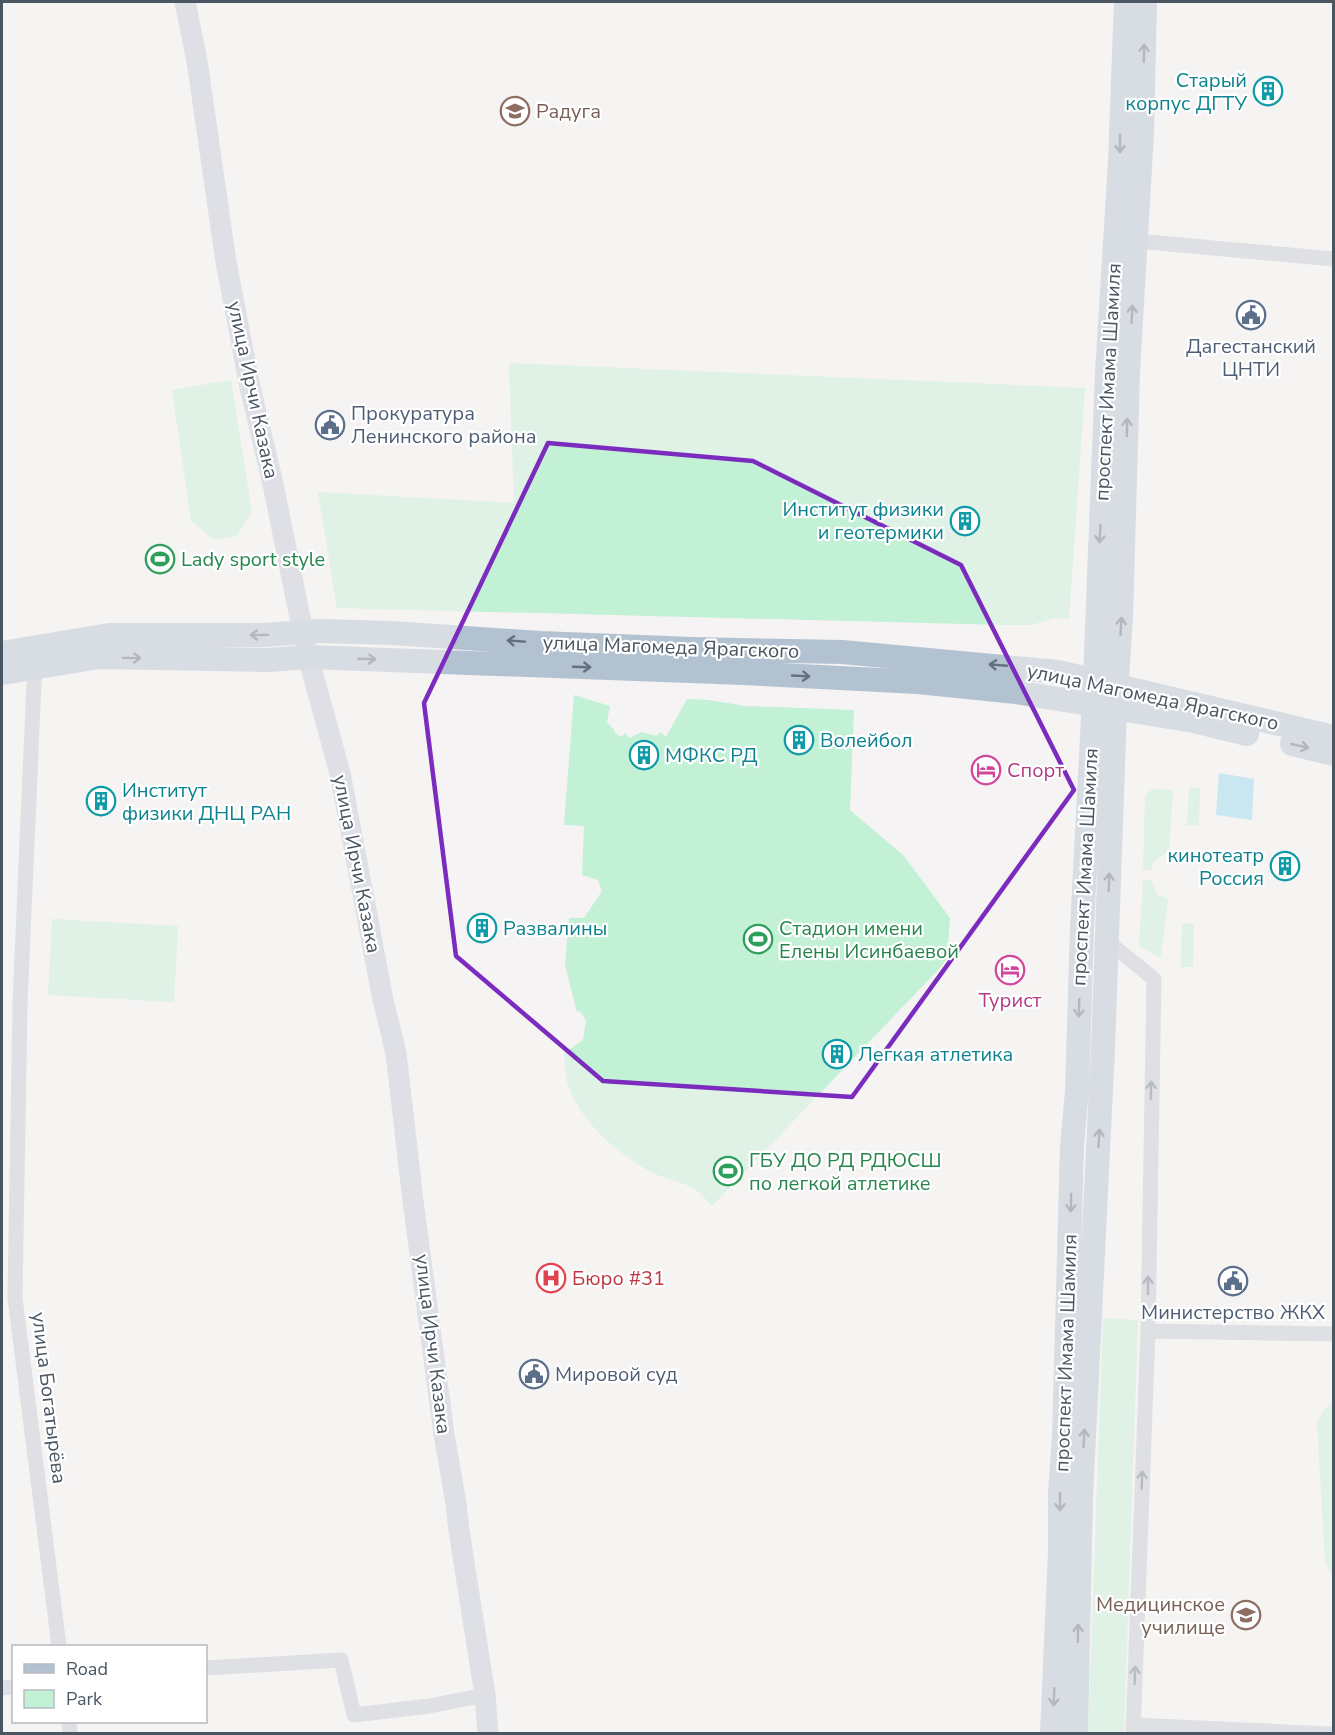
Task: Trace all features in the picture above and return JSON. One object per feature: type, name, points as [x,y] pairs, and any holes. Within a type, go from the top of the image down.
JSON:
[{"type":"main road","name":"улица Ирчи Казака","points":[[184,2],[197,61],[226,262],[250,387],[273,484],[308,657],[340,773],[383,1000],[396,1053],[444,1434],[485,1695],[488,1734]]},
{"type":"main road","name":"проспект Имама Шамиля","points":[[1076,1734],[1082,1497],[1106,940],[1107,373],[1120,162],[1126,2]]},
{"type":"main road","name":"проспект Имама Шамиля","points":[[1052,1734],[1060,1552],[1060,1493],[1065,1425],[1072,1146],[1077,1091],[1082,928],[1105,695],[1128,372],[1142,133],[1145,2]]},
{"type":"main road","name":"улица Магомеда Ярагского","points":[[2,673],[35,658],[110,636],[263,635],[303,632],[392,633],[540,643],[842,652],[1058,672],[1105,695],[1194,721],[1334,754]]},
{"type":"main road","name":"улица Магомеда Ярагского","points":[[2,653],[35,658],[269,660],[308,657],[906,681],[1016,692],[1105,695],[1334,737]]},
{"type":"street","points":[[1136,241],[1334,259]]},
{"type":"street","name":"улица Богатырёва","points":[[35,658],[20,1004],[15,1298],[59,1645]]},
{"type":"street","points":[[1106,940],[1154,979],[1148,1331],[1133,1729],[1329,1734]]},
{"type":"street","points":[[1148,1331],[1334,1334]]},
{"type":"street","points":[[207,1668],[341,1660],[354,1715],[429,1706],[485,1695]]},
{"type":"highlighted area","points":[[548,443],[753,461],[961,565],[1074,790],[852,1097],[603,1081],[456,956],[424,703]]},
{"type":"green space","points":[[509,363],[1085,388],[1069,619],[1054,618],[1032,625],[1004,625],[337,608],[318,492],[514,503]]},
{"type":"green space","points":[[231,380],[252,512],[236,536],[214,540],[191,521],[172,390]]},
{"type":"green space","name":"Стадион имени Елены Исинбаевой","points":[[574,695],[610,706],[607,722],[621,737],[625,733],[630,738],[641,732],[656,736],[661,732],[666,737],[687,699],[746,706],[854,710],[850,810],[904,856],[950,918],[947,959],[938,970],[712,1206],[693,1188],[653,1173],[615,1147],[582,1112],[567,1081],[564,1053],[583,1040],[586,1021],[580,1011],[577,1012],[565,965],[569,918],[584,918],[602,891],[598,880],[582,875],[584,826],[564,825]]},
{"type":"green space","points":[[1189,787],[1200,788],[1199,825],[1187,825]]},
{"type":"green space","points":[[1152,789],[1173,790],[1169,851],[1155,860],[1151,870],[1143,870],[1145,796]]},
{"type":"green space","points":[[1143,880],[1151,880],[1157,895],[1168,899],[1161,958],[1139,946]]},
{"type":"green space","points":[[52,919],[178,926],[174,1002],[48,995]]},
{"type":"green space","points":[[1182,923],[1194,924],[1193,967],[1181,967]]},
{"type":"green space","points":[[1103,1318],[1138,1320],[1124,1733],[1088,1733]]},
{"type":"green space","points":[[1333,1403],[1333,1578],[1325,1562],[1317,1422],[1324,1410]]},
{"type":"water","points":[[1219,773],[1254,779],[1252,820],[1216,815]]},
{"type":"place","name":"Старый корпус ДГТУ","points":[[1268,91]]},
{"type":"place","name":"Радуга","points":[[515,111]]},
{"type":"place","name":"Дагестанский ЦНТИ","points":[[1251,315]]},
{"type":"place","name":"Прокуратура Ленинского района","points":[[330,425]]},
{"type":"place","name":"Институт физики и геотермики","points":[[965,521]]},
{"type":"place","name":"Lady sport style","points":[[160,559]]},
{"type":"place","name":"Волейбол","points":[[799,740]]},
{"type":"place","name":"МФКС РД","points":[[644,755]]},
{"type":"place","name":"Спорт","points":[[986,770]]},
{"type":"place","name":"Институт физики ДНЦ РАН","points":[[101,801]]},
{"type":"place","name":"кинотеатр Россия","points":[[1285,866]]},
{"type":"place","name":"Развалины","points":[[482,928]]},
{"type":"place","name":"Стадион имени Елены Исинбаевой","points":[[758,939]]},
{"type":"place","name":"Турист","points":[[1010,970]]},
{"type":"place","name":"Легкая атлетика","points":[[837,1054]]},
{"type":"place","name":"ГБУ ДО РД РДЮСШ по легкой атлетике","points":[[728,1171]]},
{"type":"place","name":"Бюро #31","points":[[551,1278]]},
{"type":"place","name":"Министерство ЖКХ","points":[[1233,1281]]},
{"type":"place","name":"Мировой суд","points":[[534,1374]]},
{"type":"place","name":"Медицинское училище","points":[[1246,1615]]}]
